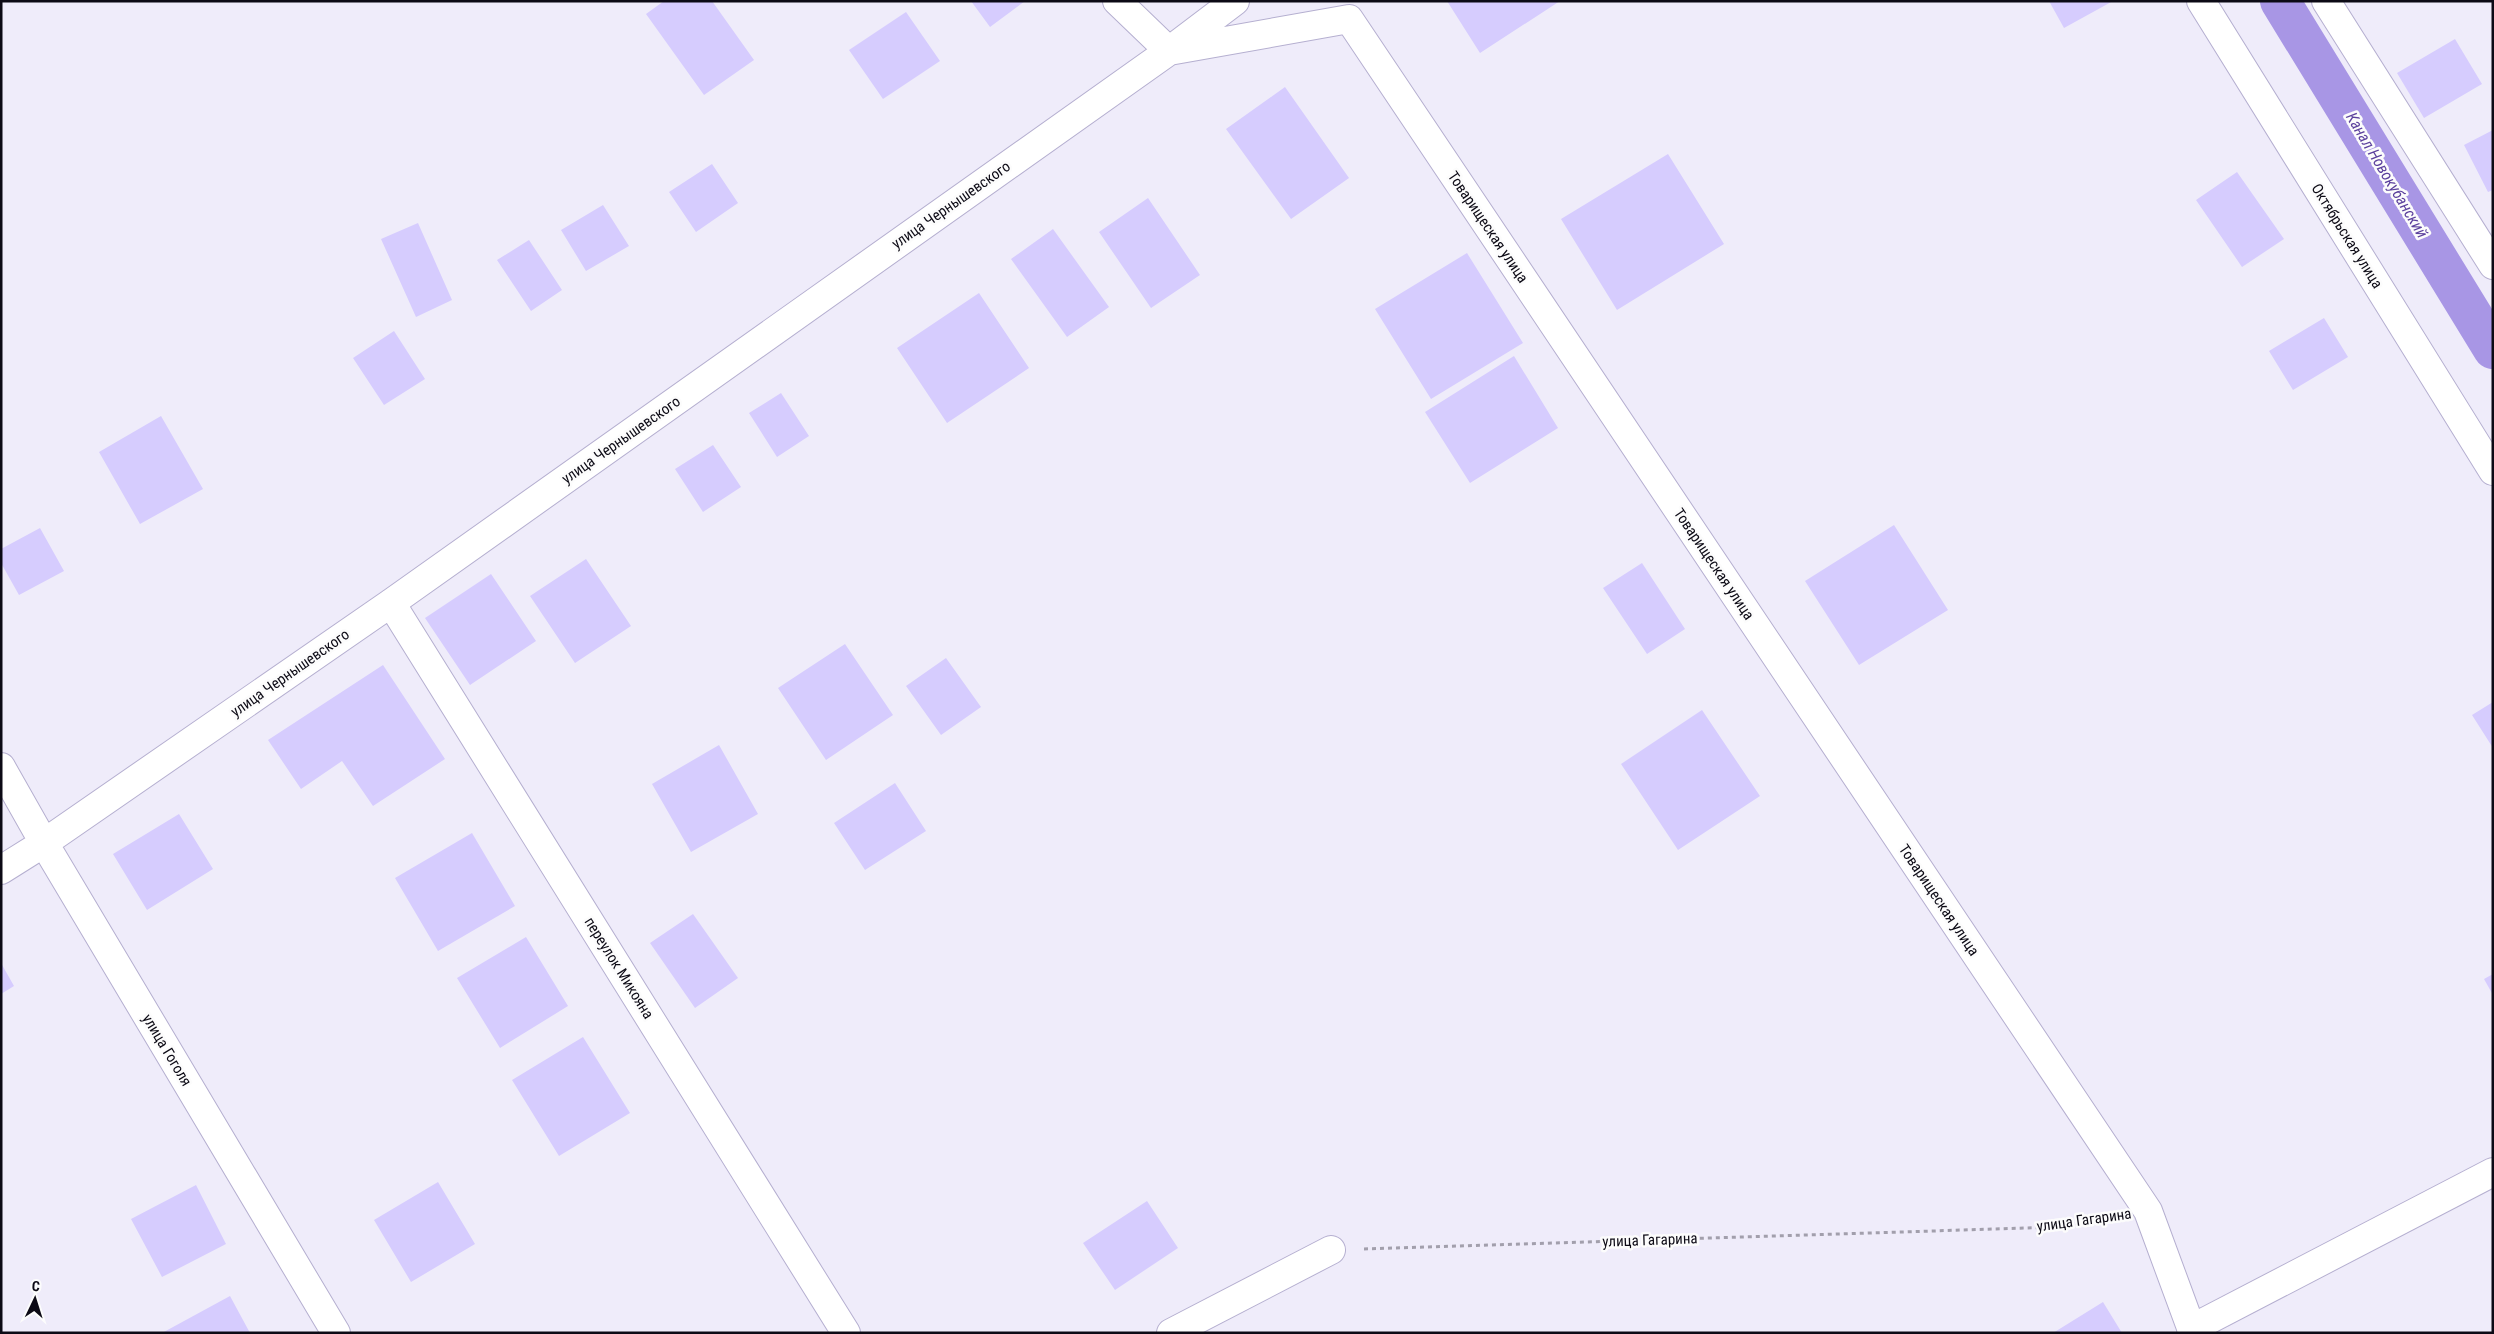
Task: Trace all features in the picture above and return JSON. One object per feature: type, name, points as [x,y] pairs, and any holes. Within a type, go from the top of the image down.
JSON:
[{"type":"street","points":[[1117,1],[1169,51]]},
{"type":"street","name":"улица Чернышевского","points":[[1,870],[44,843],[392,603],[1169,51],[1235,1]]},
{"type":"street","name":"Октябрьская улица","points":[[2201,1],[2493,471]]},
{"type":"street","points":[[2326,1],[2493,266]]},
{"type":"street","name":"Товарищеская улица","points":[[1169,51],[1349,19],[2148,1211],[2192,1331]]},
{"type":"street","name":"переулок Микояна","points":[[392,603],[846,1333]]},
{"type":"street","name":"улица Гоголя","points":[[1,767],[44,843],[336,1333]]},
{"type":"street","points":[[2192,1331],[2493,1172]]},
{"type":"street","points":[[1171,1333],[1331,1250]]},
{"type":"path","name":"улица Гагарина","points":[[1331,1250],[2058,1227],[2148,1211]]},
{"type":"building","points":[[664,1],[712,1],[754,60],[704,95],[646,14]]},
{"type":"building","points":[[971,1],[1025,1],[990,27]]},
{"type":"building","points":[[1447,1],[1560,1],[1480,53]]},
{"type":"building","points":[[2049,1],[2113,1],[2064,28]]},
{"type":"building","points":[[906,12],[940,61],[883,99],[849,50]]},
{"type":"building","points":[[2455,39],[2482,84],[2424,118],[2397,73]]},
{"type":"building","points":[[1285,87],[1349,178],[1291,219],[1226,129]]},
{"type":"building","points":[[2493,130],[2493,190],[2488,192],[2464,145]]},
{"type":"building","points":[[1668,154],[1724,244],[1617,310],[1561,219]]},
{"type":"building","points":[[712,164],[738,203],[696,232],[669,192]]},
{"type":"building","points":[[2237,172],[2284,239],[2242,267],[2196,200]]},
{"type":"building","points":[[1148,198],[1200,275],[1151,308],[1099,232]]},
{"type":"building","points":[[603,205],[629,246],[586,271],[561,230]]},
{"type":"building","points":[[418,223],[452,300],[416,317],[381,239]]},
{"type":"building","points":[[1053,229],[1109,307],[1067,337],[1011,259]]},
{"type":"building","points":[[529,240],[562,290],[531,311],[497,260]]},
{"type":"building","points":[[1467,253],[1523,343],[1431,399],[1375,309]]},
{"type":"building","points":[[979,293],[1029,368],[947,423],[897,348]]},
{"type":"building","points":[[2324,318],[2348,357],[2293,390],[2269,351]]},
{"type":"building","points":[[394,331],[425,379],[384,405],[353,358]]},
{"type":"building","points":[[1514,356],[1558,428],[1470,483],[1425,412]]},
{"type":"building","points":[[781,393],[809,436],[777,457],[749,413]]},
{"type":"building","points":[[161,416],[203,489],[140,524],[99,452]]},
{"type":"building","points":[[713,445],[741,487],[703,512],[675,469]]},
{"type":"building","points":[[1894,525],[1948,610],[1859,665],[1805,581]]},
{"type":"building","points":[[40,528],[64,571],[19,595],[1,563],[1,549]]},
{"type":"building","points":[[586,559],[631,626],[575,663],[530,596]]},
{"type":"building","points":[[1642,563],[1685,629],[1647,654],[1603,588]]},
{"type":"building","points":[[491,574],[536,641],[470,685],[425,618]]},
{"type":"building","points":[[845,644],[893,715],[826,760],[778,688]]},
{"type":"building","points":[[946,658],[981,707],[941,735],[906,686]]},
{"type":"building","points":[[383,665],[445,759],[373,806],[342,761],[301,789],[268,740]]},
{"type":"building","points":[[2493,702],[2493,748],[2472,715]]},
{"type":"building","points":[[1702,710],[1760,796],[1678,850],[1621,764]]},
{"type":"building","points":[[719,745],[758,814],[691,852],[652,784]]},
{"type":"building","points":[[895,783],[926,831],[865,870],[834,823]]},
{"type":"building","points":[[179,814],[213,869],[147,910],[113,854]]},
{"type":"building","points":[[472,833],[515,906],[438,951],[395,878]]},
{"type":"building","points":[[693,914],[738,978],[695,1008],[650,943]]},
{"type":"building","points":[[526,937],[568,1006],[500,1048],[457,978]]},
{"type":"building","points":[[1,963],[14,986],[1,994]]},
{"type":"building","points":[[2493,974],[2493,995],[2484,979]]},
{"type":"building","points":[[583,1037],[630,1113],[559,1156],[512,1080]]},
{"type":"building","points":[[438,1182],[475,1244],[411,1282],[374,1220]]},
{"type":"building","points":[[196,1185],[226,1244],[162,1277],[131,1219]]},
{"type":"building","points":[[1147,1201],[1178,1248],[1115,1290],[1083,1243]]},
{"type":"building","points":[[230,1296],[250,1333],[162,1333]]},
{"type":"building","points":[[2103,1302],[2122,1333],[2053,1333]]},
{"type":"waterway","name":"Канал Новокубанский","points":[[2280,1],[2493,349]]}]
